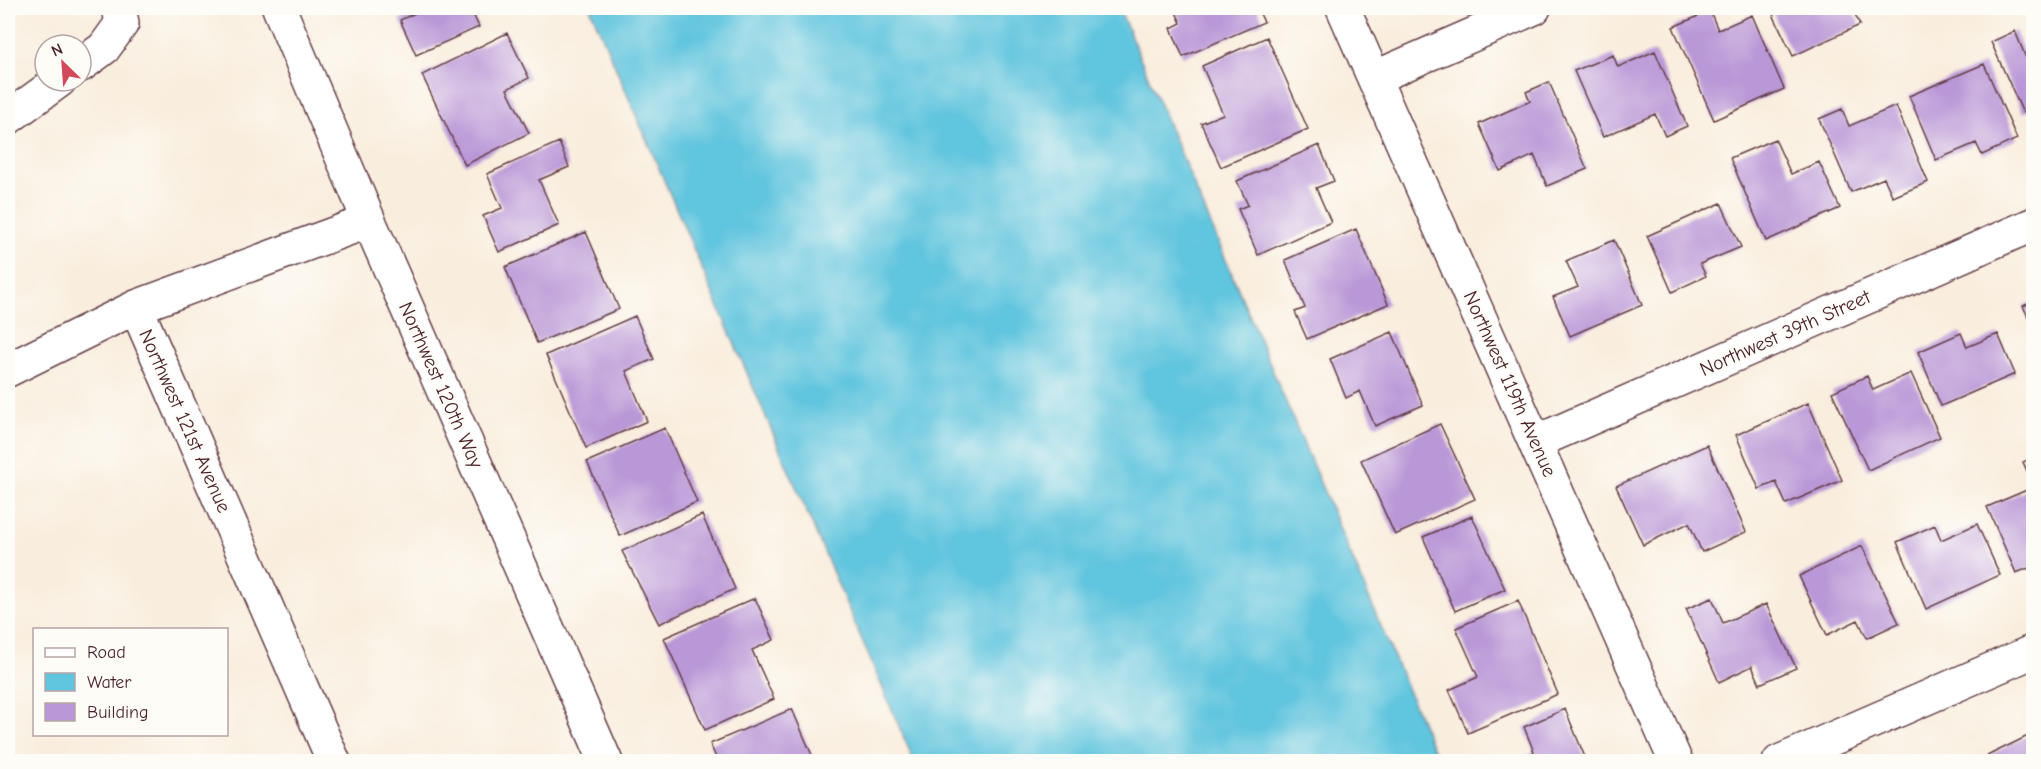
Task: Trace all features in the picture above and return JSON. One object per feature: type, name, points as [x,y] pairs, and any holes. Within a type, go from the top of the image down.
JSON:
[{"type":"street","points":[[93,56],[104,48],[122,23],[118,8]]},
{"type":"street","name":"Northwest 120th Way","points":[[279,8],[369,221],[606,762]]},
{"type":"street","name":"Northwest 119th Avenue","points":[[1344,8],[1676,762]]},
{"type":"street","points":[[1374,78],[1534,8]]},
{"type":"street","points":[[8,118],[42,93]]},
{"type":"street","name":"Northwest 121st Avenue","points":[[334,762],[136,307],[369,221]]},
{"type":"street","name":"Northwest 39th Street","points":[[1536,442],[2034,224]]},
{"type":"street","points":[[8,370],[136,307]]},
{"type":"street","points":[[1779,762],[2034,651]]},
{"type":"water","points":[[590,8],[1119,8],[1438,761],[914,761]]},
{"type":"building","points":[[413,8],[470,8],[479,27],[416,55],[400,20],[415,13]]},
{"type":"building","points":[[1174,8],[1257,8],[1264,22],[1183,57],[1171,28],[1181,23]]},
{"type":"building","points":[[1770,8],[1852,8],[1860,25],[1793,56]]},
{"type":"building","points":[[1710,11],[1718,30],[1752,15],[1784,89],[1714,120],[1673,27]]},
{"type":"building","points":[[2015,31],[2026,58],[2034,54],[2034,108],[2023,113],[1991,42]]},
{"type":"building","points":[[507,33],[529,78],[507,89],[529,133],[465,165],[422,75]]},
{"type":"building","points":[[1267,37],[1308,129],[1221,167],[1201,123],[1223,114],[1202,66]]},
{"type":"building","points":[[1655,51],[1687,126],[1665,136],[1655,114],[1603,137],[1574,71],[1613,55],[1618,67]]},
{"type":"building","points":[[1984,64],[2017,139],[1982,155],[1976,143],[1936,160],[1909,96]]},
{"type":"building","points":[[1549,82],[1587,169],[1547,186],[1534,155],[1500,171],[1479,124],[1530,101],[1526,92]]},
{"type":"building","points":[[1896,106],[1928,182],[1893,197],[1884,178],[1851,192],[1819,119],[1842,109],[1849,126]]},
{"type":"building","points":[[1775,139],[1791,174],[1819,162],[1840,208],[1766,241],[1730,158]]},
{"type":"building","points":[[559,142],[569,167],[539,180],[559,225],[499,252],[483,216],[502,208],[487,174]]},
{"type":"building","points":[[1319,145],[1334,181],[1316,188],[1331,222],[1258,255],[1238,209],[1248,205],[1237,181]]},
{"type":"building","points":[[1721,203],[1741,247],[1700,264],[1706,276],[1672,292],[1647,236]]},
{"type":"building","points":[[1356,229],[1388,304],[1307,339],[1295,312],[1305,308],[1285,260]]},
{"type":"building","points":[[586,232],[619,309],[537,343],[505,267]]},
{"type":"building","points":[[1614,240],[1642,305],[1570,336],[1553,297],[1578,287],[1566,261]]},
{"type":"building","points":[[2034,301],[2034,330],[2023,306]]},
{"type":"building","points":[[635,316],[654,359],[626,371],[647,421],[586,448],[546,355]]},
{"type":"building","points":[[1392,332],[1423,405],[1375,426],[1360,391],[1346,398],[1330,359]]},
{"type":"building","points":[[1961,333],[1967,347],[1998,334],[2015,374],[1941,406],[1918,352]]},
{"type":"building","points":[[1911,373],[1940,437],[1868,470],[1832,392],[1867,376],[1873,390]]},
{"type":"building","points":[[1808,403],[1842,480],[1786,504],[1776,482],[1759,489],[1736,435]]},
{"type":"building","points":[[1440,424],[1475,499],[1395,535],[1361,460]]},
{"type":"building","points":[[665,428],[697,502],[620,536],[587,462]]},
{"type":"building","points":[[1707,445],[1746,532],[1702,552],[1689,523],[1643,545],[1616,486]]},
{"type":"building","points":[[2034,457],[2034,486],[2023,462]]},
{"type":"building","points":[[2034,487],[2034,566],[2016,573],[1987,507]]},
{"type":"building","points":[[702,515],[735,589],[659,624],[622,551]]},
{"type":"building","points":[[1472,516],[1505,589],[1455,611],[1423,537]]},
{"type":"building","points":[[1977,524],[2000,575],[1926,609],[1897,542],[1935,525],[1941,540]]},
{"type":"building","points":[[1862,546],[1899,623],[1867,638],[1858,620],[1827,635],[1799,576]]},
{"type":"building","points":[[755,598],[774,640],[752,650],[774,699],[705,730],[664,638]]},
{"type":"building","points":[[1712,598],[1723,623],[1766,604],[1796,668],[1760,684],[1752,666],[1719,682],[1686,609]]},
{"type":"building","points":[[1518,601],[1558,694],[1468,733],[1449,690],[1478,677],[1456,628]]},
{"type":"building","points":[[792,709],[815,762],[718,762],[710,744]]},
{"type":"building","points":[[1565,709],[1587,762],[1513,762],[1534,752],[1524,727]]},
{"type":"building","points":[[2034,733],[2034,762],[1989,762],[1987,756]]}]
